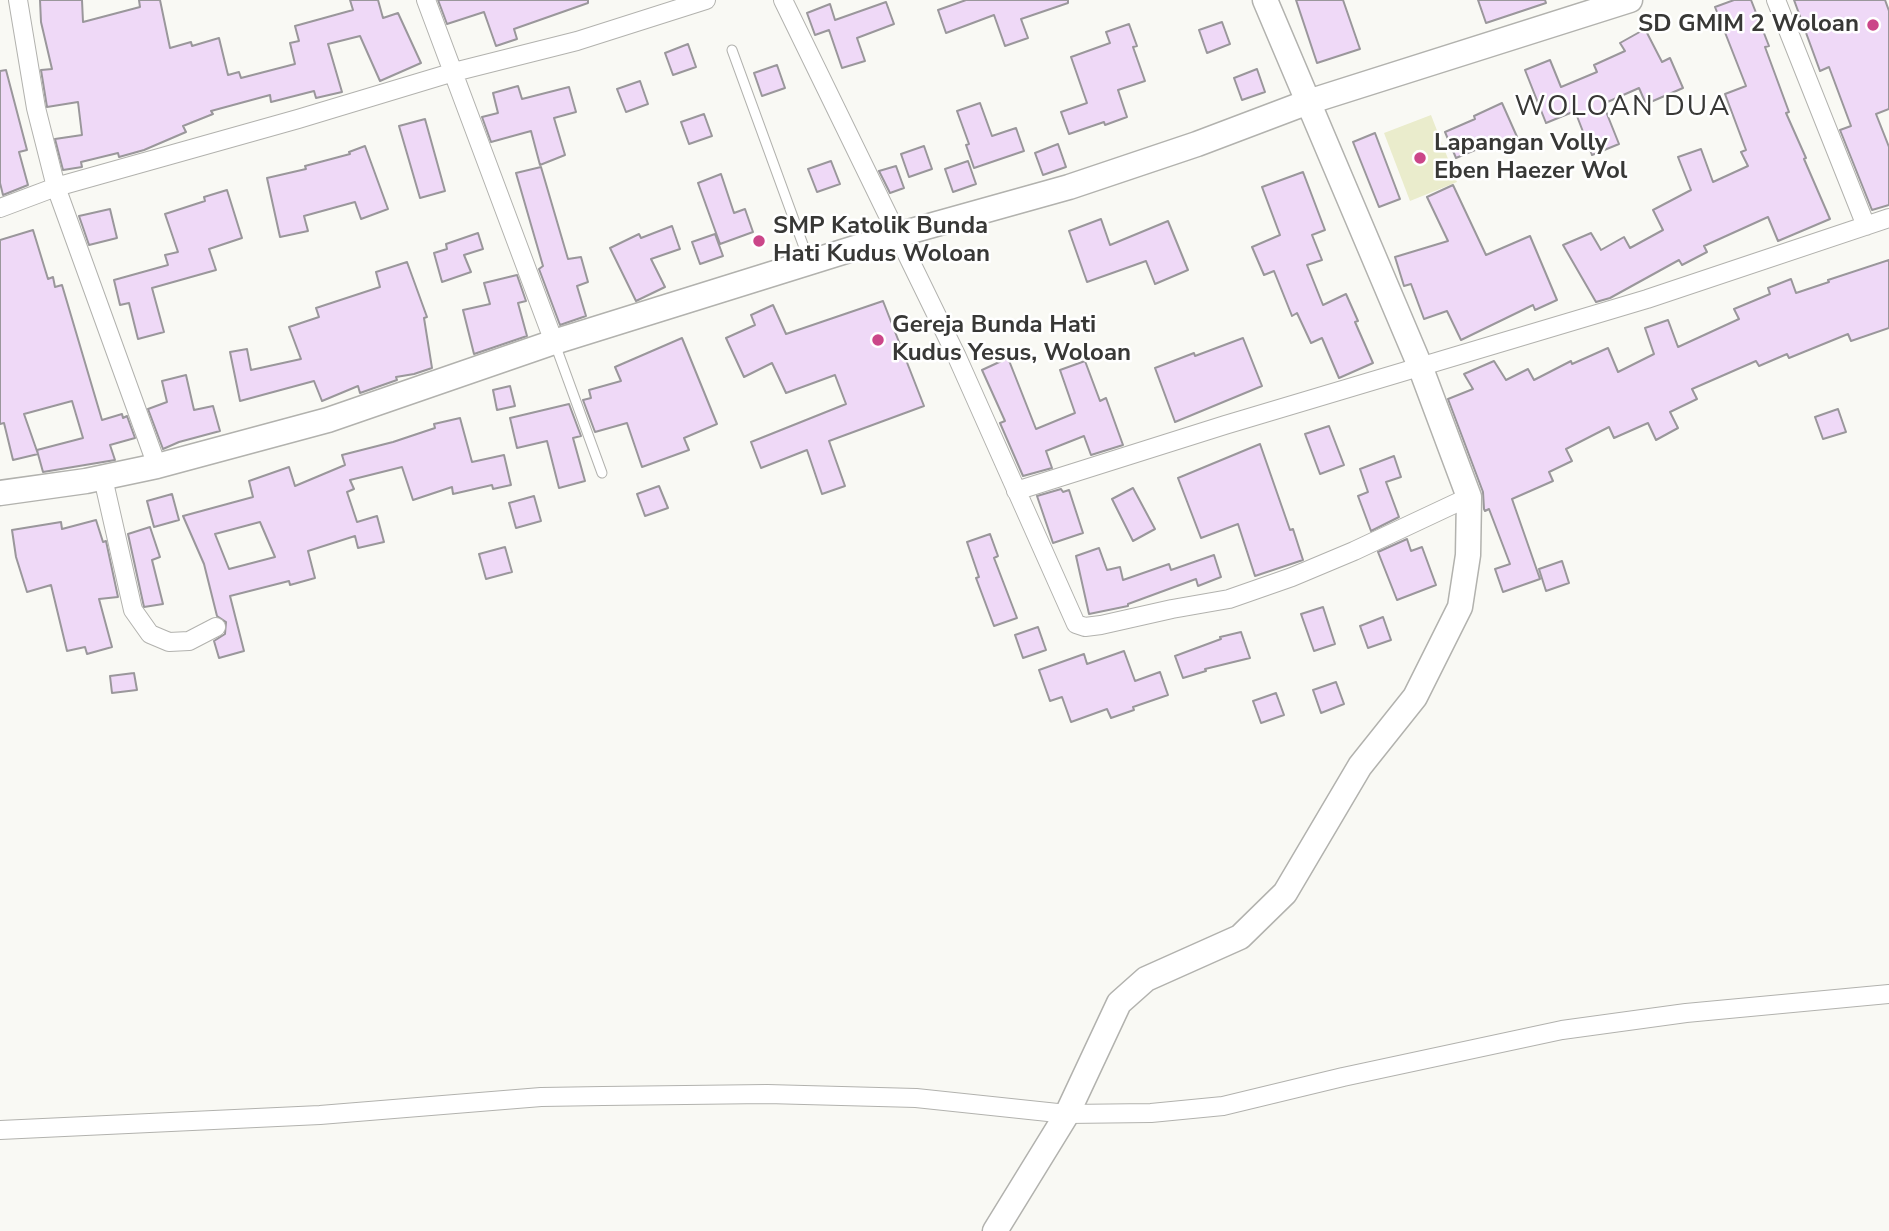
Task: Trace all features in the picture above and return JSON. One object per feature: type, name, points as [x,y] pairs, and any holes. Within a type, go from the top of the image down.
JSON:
[{"type":"main road","points":[[995,1231],[1067,1114],[1119,1003],[1146,979],[1240,937],[1279,899],[1360,765],[1415,697],[1460,607],[1468,555],[1469,497],[1420,366],[1265,0]]},
{"type":"main road","points":[[0,493],[103,478],[157,466],[328,420],[554,342],[897,235],[1069,187],[1197,144],[1308,102],[1630,0]]},
{"type":"street","points":[[19,0],[36,108],[56,187],[157,466]]},
{"type":"street","points":[[426,0],[554,342]]},
{"type":"street","points":[[0,208],[56,187],[298,120],[454,72],[577,41],[706,0]]},
{"type":"street","points":[[783,0],[957,357],[1076,624],[1085,627],[1229,599],[1354,551],[1469,497]]},
{"type":"street","points":[[1776,0],[1866,226]]},
{"type":"street","points":[[1016,491],[1647,299],[1889,218]]},
{"type":"street","points":[[103,478],[133,610],[150,634],[169,642],[189,640],[216,627]]},
{"type":"street","points":[[0,1129],[320,1115],[541,1097],[590,1096],[767,1094],[916,1098],[1067,1114],[1151,1113],[1223,1106],[1407,1062],[1562,1030],[1686,1013],[1889,994]]},
{"type":"lane","points":[[732,50],[810,263]]},
{"type":"lane","points":[[554,342],[602,473]]},
{"type":"green space","name":"Lapangan Volly Eben Haezer Wol","points":[[1431,115],[1457,182],[1410,201],[1384,133]]},
{"type":"building","points":[[40,0],[82,0],[83,22],[140,7],[139,0],[160,0],[170,48],[191,42],[192,46],[219,38],[228,75],[239,72],[241,78],[295,64],[290,43],[299,41],[295,26],[353,10],[350,0],[378,0],[383,18],[398,13],[421,63],[380,81],[360,36],[328,44],[342,92],[316,98],[314,91],[271,102],[270,95],[211,111],[213,114],[183,126],[186,132],[144,150],[119,157],[118,153],[81,162],[82,167],[63,170],[55,139],[82,135],[78,102],[47,107],[41,70],[52,69],[41,22]]},
{"type":"building","points":[[438,0],[588,0],[588,3],[514,29],[517,39],[496,46],[484,12],[447,24]]},
{"type":"building","points":[[966,0],[1068,0],[1068,3],[1021,19],[1028,38],[1005,46],[994,15],[946,33],[938,10]]},
{"type":"building","points":[[1296,0],[1343,0],[1360,49],[1317,63]]},
{"type":"building","points":[[1478,0],[1545,0],[1546,3],[1486,23]]},
{"type":"building","points":[[1734,0],[1751,0],[1769,46],[1765,47],[1789,112],[1786,113],[1830,219],[1778,241],[1768,217],[1704,246],[1707,252],[1682,265],[1679,260],[1610,298],[1596,302],[1563,245],[1591,233],[1601,250],[1624,237],[1630,248],[1663,230],[1653,210],[1691,190],[1678,157],[1701,149],[1713,182],[1748,166],[1741,152],[1746,150],[1725,94],[1746,86],[1715,7]]},
{"type":"building","points":[[1794,0],[1885,0],[1889,11],[1889,109],[1876,114],[1889,147],[1889,205],[1872,210],[1840,130],[1851,126],[1829,67],[1820,71]]},
{"type":"building","points":[[886,2],[894,24],[857,38],[865,61],[842,68],[829,30],[815,35],[807,13],[830,4],[835,20]]},
{"type":"building","points":[[1222,22],[1230,44],[1207,53],[1199,30]]},
{"type":"building","points":[[1129,24],[1137,46],[1133,47],[1145,81],[1118,90],[1127,117],[1069,134],[1061,112],[1087,103],[1071,57],[1110,43],[1106,32]]},
{"type":"building","points":[[1645,29],[1662,62],[1670,58],[1683,88],[1646,104],[1639,88],[1603,104],[1619,144],[1592,155],[1575,111],[1546,123],[1525,70],[1550,60],[1561,87],[1597,72],[1594,65],[1625,51],[1620,43]]},
{"type":"building","points":[[688,44],[696,67],[673,75],[665,53]]},
{"type":"building","points":[[777,65],[785,88],[762,96],[754,73]]},
{"type":"building","points":[[1257,69],[1265,92],[1242,100],[1234,78]]},
{"type":"building","points":[[6,70],[27,150],[19,152],[28,185],[3,195],[0,183],[0,71]]},
{"type":"building","points":[[640,81],[648,104],[626,112],[617,89]]},
{"type":"building","points":[[518,86],[522,99],[569,87],[576,112],[554,118],[565,155],[540,165],[531,131],[491,142],[482,117],[498,113],[493,93]]},
{"type":"building","points":[[980,103],[992,136],[1016,128],[1024,151],[974,168],[957,111]]},
{"type":"building","points":[[1502,103],[1518,139],[1490,151],[1487,145],[1456,158],[1445,132]]},
{"type":"building","points":[[704,114],[712,136],[689,144],[681,122]]},
{"type":"building","points":[[425,119],[445,191],[420,198],[399,126]]},
{"type":"building","points":[[1375,133],[1400,199],[1379,207],[1353,142]]},
{"type":"building","points":[[1058,144],[1066,167],[1043,175],[1035,153]]},
{"type":"building","points":[[365,146],[388,209],[361,219],[355,202],[304,216],[308,231],[280,237],[267,178],[306,169],[305,166],[350,154],[349,152]]},
{"type":"building","points":[[924,146],[932,169],[909,177],[901,154]]},
{"type":"building","points":[[831,161],[840,184],[817,192],[808,169]]},
{"type":"building","points":[[968,161],[976,184],[953,192],[945,169]]},
{"type":"building","points":[[896,166],[904,188],[890,193],[879,171]]},
{"type":"building","points":[[541,167],[568,259],[581,257],[588,282],[577,286],[586,316],[560,325],[539,269],[543,266],[516,173]]},
{"type":"building","points":[[1303,172],[1325,230],[1312,235],[1322,260],[1307,265],[1323,305],[1346,294],[1373,363],[1339,378],[1322,338],[1311,343],[1297,313],[1292,316],[1274,271],[1264,275],[1252,247],[1280,235],[1262,187]]},
{"type":"building","points":[[721,174],[734,213],[745,209],[753,232],[720,244],[698,183]]},
{"type":"building","points":[[1453,185],[1486,255],[1530,236],[1557,300],[1535,310],[1533,305],[1461,340],[1447,311],[1424,319],[1411,284],[1404,286],[1395,257],[1448,241],[1427,197]]},
{"type":"building","points":[[227,190],[242,238],[209,249],[216,270],[152,288],[164,332],[138,339],[129,303],[120,305],[114,280],[168,265],[165,255],[178,252],[165,214],[205,201],[204,197]]},
{"type":"building","points":[[110,209],[117,238],[89,245],[79,216]]},
{"type":"building","points":[[1101,219],[1110,245],[1168,221],[1188,270],[1155,284],[1146,261],[1087,282],[1069,231]]},
{"type":"building","points":[[672,226],[680,249],[651,259],[665,287],[636,301],[610,248],[639,234],[641,238]]},
{"type":"building","points":[[33,230],[48,279],[53,277],[55,287],[62,285],[102,420],[122,414],[123,418],[127,416],[135,438],[110,445],[115,460],[43,472],[38,454],[13,460],[4,423],[0,424],[0,240]],"holes":[[[72,401],[83,438],[37,450],[38,454],[24,414]]]},
{"type":"building","points":[[478,233],[483,249],[464,255],[471,272],[442,282],[434,253],[447,249],[446,244]]},
{"type":"building","points":[[715,234],[723,256],[700,264],[692,242]]},
{"type":"building","points":[[1889,260],[1889,328],[1851,341],[1848,334],[1789,358],[1787,354],[1759,366],[1756,361],[1692,389],[1697,399],[1670,412],[1678,428],[1656,440],[1648,423],[1614,438],[1609,427],[1566,449],[1572,461],[1549,472],[1553,481],[1512,499],[1540,579],[1503,592],[1495,569],[1510,564],[1489,509],[1484,509],[1483,492],[1448,399],[1473,389],[1464,374],[1494,361],[1506,380],[1528,369],[1534,380],[1571,361],[1572,364],[1608,348],[1618,372],[1654,354],[1645,328],[1668,320],[1678,347],[1739,319],[1734,309],[1770,294],[1768,288],[1791,279],[1796,293]]},
{"type":"building","points":[[407,262],[427,317],[424,318],[432,368],[396,377],[397,380],[360,393],[358,386],[322,401],[314,381],[240,401],[230,352],[247,349],[251,370],[301,359],[289,327],[319,317],[316,308],[380,287],[376,272]]},
{"type":"building","points":[[517,275],[526,301],[518,303],[527,336],[474,354],[463,310],[490,304],[484,283]]},
{"type":"building","points":[[883,301],[924,406],[829,441],[845,486],[822,494],[807,450],[761,468],[751,442],[846,404],[835,375],[786,393],[772,363],[744,377],[726,338],[755,325],[751,315],[773,305],[786,334]]},
{"type":"building","points":[[682,338],[717,424],[684,438],[689,450],[642,467],[627,423],[595,432],[583,400],[591,398],[589,390],[621,381],[615,367]]},
{"type":"building","points":[[1243,338],[1262,386],[1175,422],[1155,368]]},
{"type":"building","points":[[1008,358],[1036,429],[1075,413],[1060,370],[1085,361],[1100,401],[1106,398],[1123,445],[1091,455],[1084,436],[1046,451],[1052,468],[1023,476],[1000,423],[1005,421],[982,370]]},
{"type":"building","points":[[186,375],[194,410],[213,406],[220,431],[163,449],[148,409],[167,402],[162,381]]},
{"type":"building","points":[[510,386],[515,406],[497,410],[493,390]]},
{"type":"building","points":[[569,404],[581,436],[573,438],[585,481],[559,488],[547,441],[517,448],[510,418]]},
{"type":"building","points":[[1838,409],[1846,432],[1823,439],[1815,417]]},
{"type":"building","points":[[460,418],[472,462],[504,455],[511,485],[493,489],[492,485],[453,494],[452,487],[413,500],[402,467],[350,480],[354,489],[347,492],[357,522],[377,516],[384,542],[358,548],[355,536],[308,551],[315,578],[290,585],[289,581],[230,596],[244,651],[219,658],[214,641],[225,634],[226,622],[217,616],[204,564],[183,516],[253,497],[249,481],[289,467],[295,486],[345,465],[342,455],[435,428],[434,424]],"holes":[[[260,522],[275,557],[229,569],[215,534]]]},
{"type":"building","points":[[1329,426],[1344,465],[1320,474],[1305,434]]},
{"type":"building","points":[[1260,444],[1303,560],[1255,576],[1238,524],[1201,538],[1178,478]]},
{"type":"building","points":[[1394,456],[1401,477],[1386,482],[1399,517],[1371,531],[1358,496],[1368,492],[1360,469]]},
{"type":"building","points":[[659,486],[668,508],[645,516],[637,494]]},
{"type":"building","points":[[1133,488],[1155,529],[1133,541],[1112,499]]},
{"type":"building","points":[[1061,489],[1063,492],[1069,490],[1083,533],[1053,543],[1037,496]]},
{"type":"building","points":[[172,494],[179,520],[154,527],[147,501]]},
{"type":"building","points":[[534,496],[541,521],[516,528],[509,503]]},
{"type":"building","points":[[96,520],[103,542],[106,541],[118,597],[99,599],[112,647],[87,654],[85,647],[67,651],[51,585],[27,592],[16,557],[12,530],[61,522],[62,529]]},
{"type":"building","points":[[150,527],[160,557],[152,560],[163,604],[144,607],[128,534]]},
{"type":"building","points":[[990,534],[998,556],[994,558],[1017,618],[994,626],[976,578],[979,577],[967,542]]},
{"type":"building","points":[[1407,539],[1411,551],[1422,547],[1436,585],[1397,600],[1378,552]]},
{"type":"building","points":[[505,547],[512,572],[486,579],[479,554]]},
{"type":"building","points":[[1099,548],[1107,570],[1120,567],[1123,580],[1169,564],[1171,570],[1214,555],[1221,577],[1198,586],[1196,579],[1128,606],[1089,614],[1076,556]]},
{"type":"building","points":[[1562,561],[1569,583],[1546,591],[1539,569]]},
{"type":"building","points":[[1323,607],[1335,644],[1314,651],[1301,614]]},
{"type":"building","points":[[1383,617],[1391,640],[1368,648],[1360,626]]},
{"type":"building","points":[[1038,627],[1046,650],[1023,658],[1015,635]]},
{"type":"building","points":[[1241,632],[1250,658],[1205,669],[1206,671],[1183,678],[1175,656],[1221,639],[1220,637]]},
{"type":"building","points":[[1124,651],[1135,681],[1160,672],[1168,695],[1111,718],[1107,709],[1071,722],[1062,697],[1050,701],[1039,670],[1084,654],[1087,664]]},
{"type":"building","points":[[134,673],[137,690],[112,693],[110,676]]},
{"type":"building","points":[[1336,682],[1344,704],[1321,713],[1313,690]]},
{"type":"building","points":[[1276,693],[1284,715],[1261,723],[1253,701]]},
{"type":"place","name":"SD GMIM 2 Woloan","points":[[1873,25]]},
{"type":"place","name":"Lapangan Volly Eben Haezer Wol","points":[[1420,158]]},
{"type":"place","name":"SMP Katolik Bunda Hati Kudus Woloan","points":[[759,241]]},
{"type":"place","name":"Gereja Bunda Hati Kudus Yesus, Woloan","points":[[878,340]]},
{"type":"district","name":"WOLOAN DUA","points":[[1623,108]]}]
